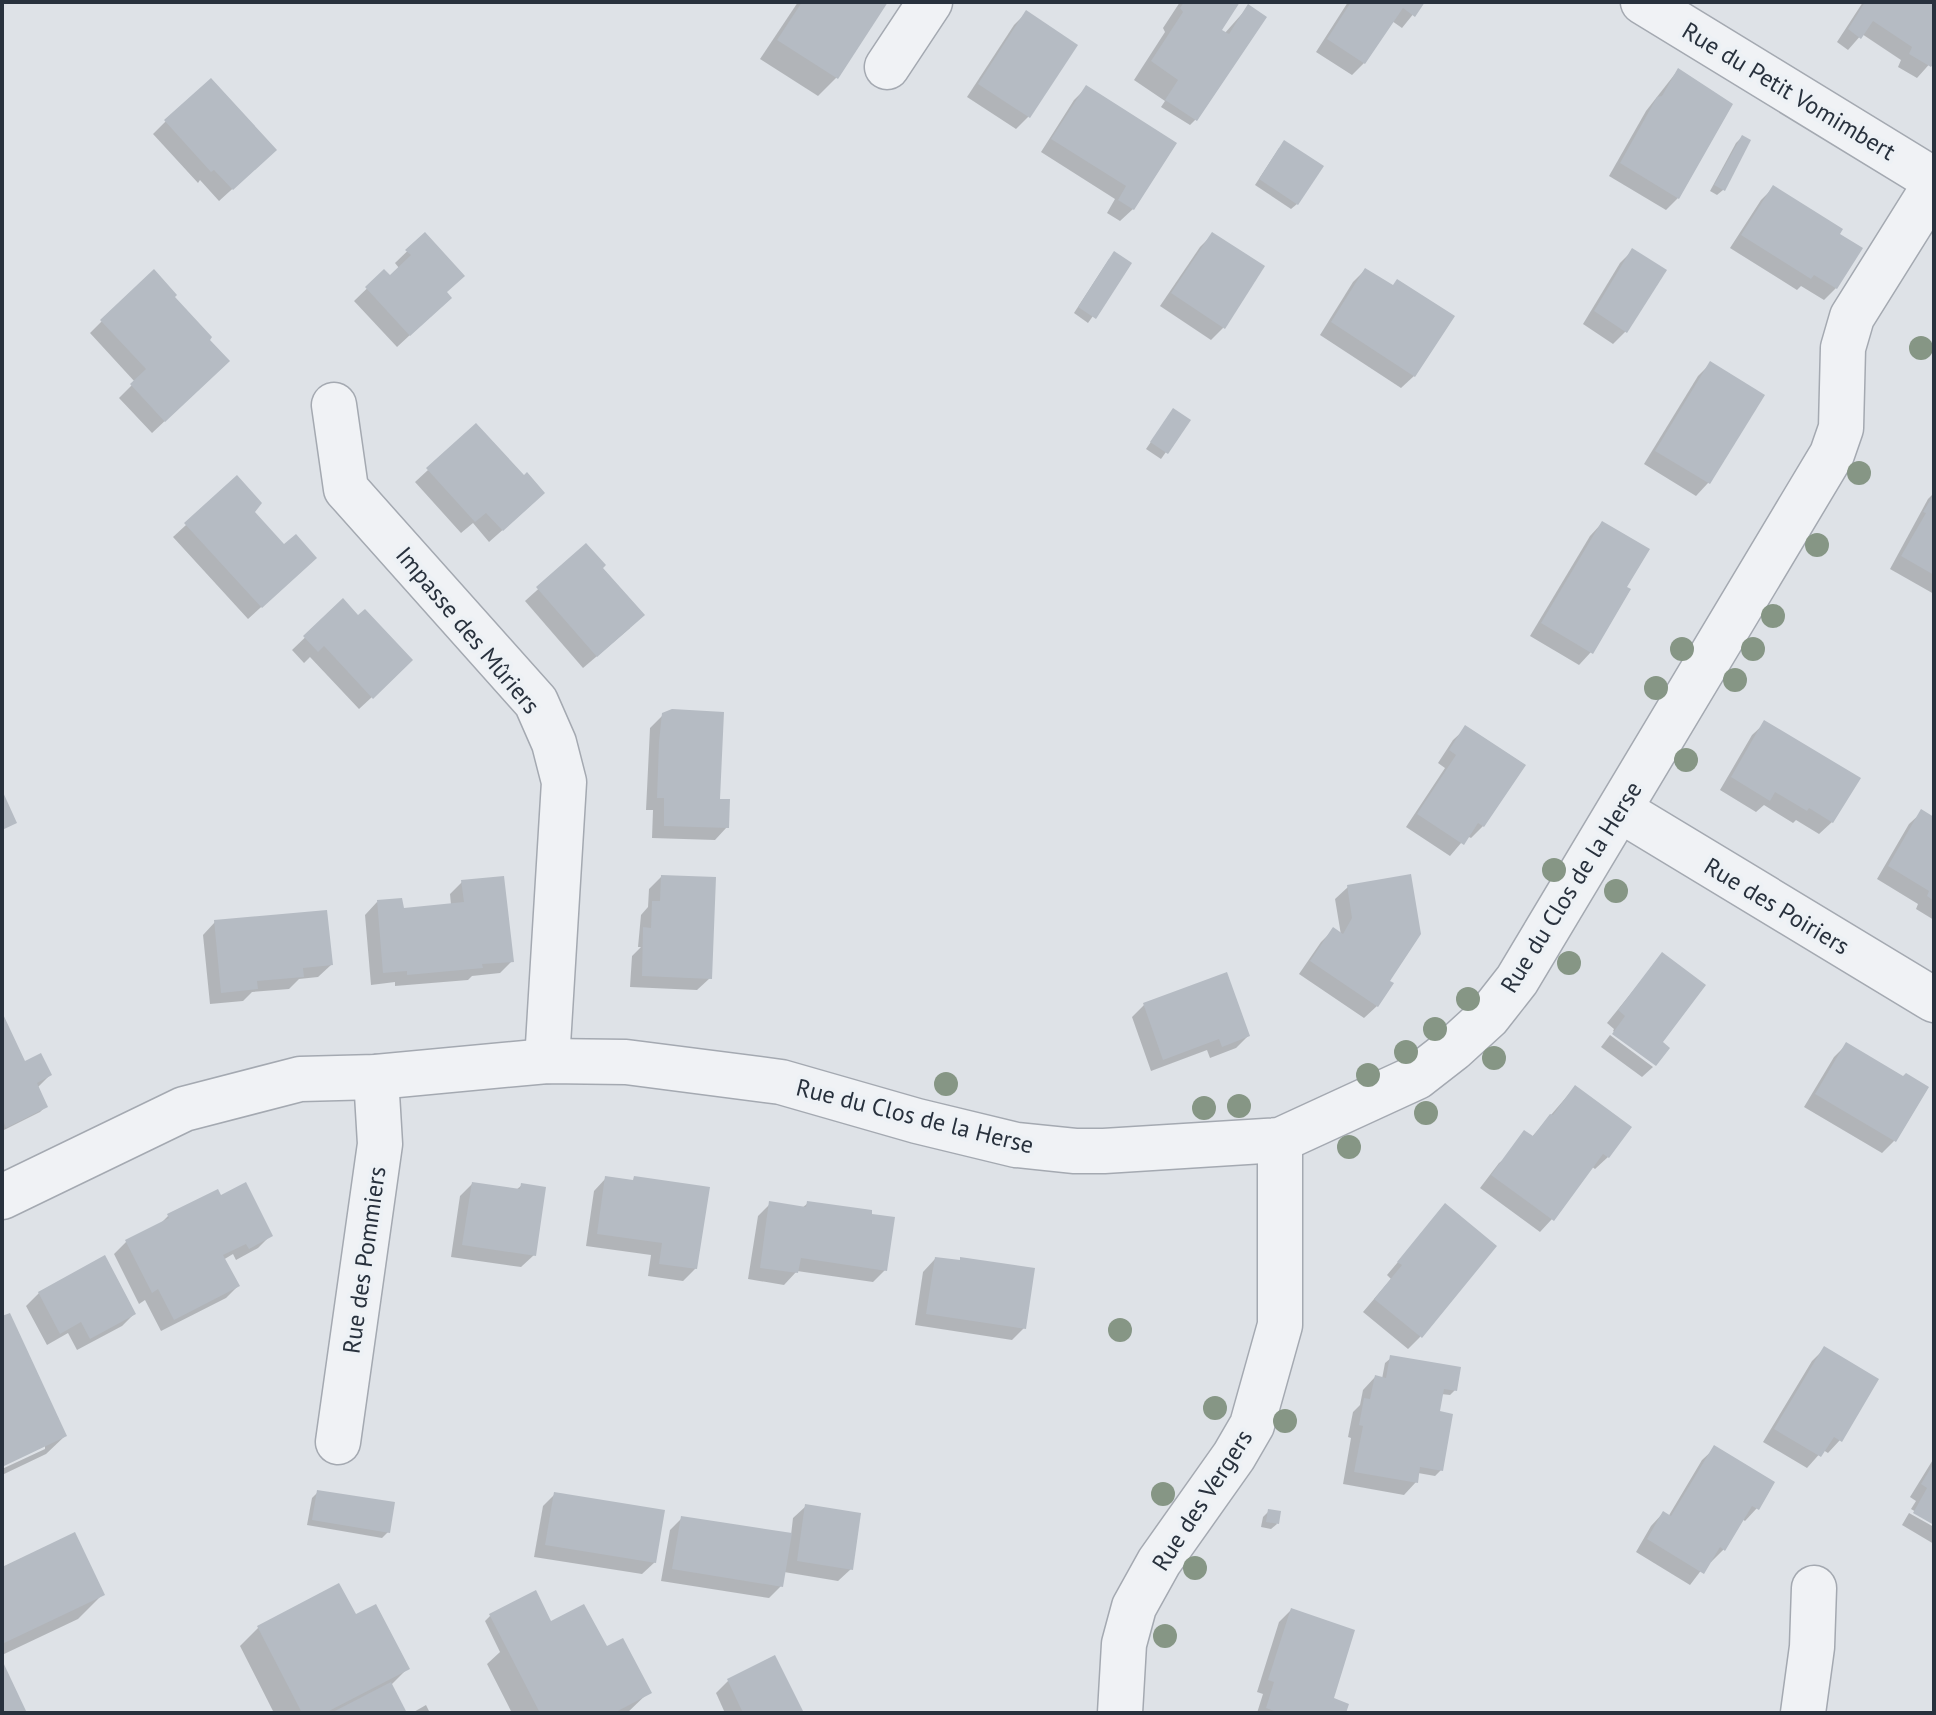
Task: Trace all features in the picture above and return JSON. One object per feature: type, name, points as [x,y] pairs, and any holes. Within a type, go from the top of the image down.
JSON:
[{"type":"street","points":[[887,67],[930,2]]},
{"type":"street","name":"Rue du Petit Vomimbert","points":[[1643,2],[1934,180]]},
{"type":"street","name":"Rue du Clos de la Herse","points":[[2,1197],[184,1109],[300,1079],[376,1077],[547,1061],[626,1062],[781,1082],[917,1121],[1016,1145],[1104,1151],[1280,1140],[1417,1077],[1488,1017],[1517,980],[1832,454],[1841,428],[1843,348],[1852,317],[1934,186]]},
{"type":"street","name":"Impasse des Mûriers","points":[[334,405],[346,489],[536,702],[554,743],[564,782],[547,1061]]},
{"type":"street","name":"Rue des Poiriers","points":[[1620,810],[1934,1000]]},
{"type":"street","name":"Rue des Pommiers","points":[[338,1442],[380,1144],[376,1077]]},
{"type":"street","name":"Rue des Vergers","points":[[1120,1713],[1124,1644],[1134,1607],[1159,1562],[1234,1456],[1252,1425],[1280,1325],[1280,1140]]},
{"type":"street","points":[[1803,1713],[1812,1647],[1814,1588]]},
{"type":"building","points":[[802,2],[888,2],[838,79],[777,40]]},
{"type":"building","points":[[1184,2],[1240,2],[1222,30],[1229,34],[1248,4],[1267,17],[1197,121],[1165,100],[1178,80],[1151,61],[1183,12],[1180,8]]},
{"type":"building","points":[[1351,2],[1425,2],[1415,17],[1403,8],[1365,64],[1327,39]]},
{"type":"building","points":[[1865,2],[1934,2],[1934,63],[1931,67],[1909,54],[1912,47],[1873,21],[1861,39],[1848,29]]},
{"type":"building","points":[[1026,10],[1078,45],[1030,118],[978,84]]},
{"type":"building","points":[[1678,68],[1733,104],[1679,199],[1620,163],[1657,97],[1662,96]]},
{"type":"building","points":[[211,78],[277,150],[233,190],[214,170],[211,172],[164,120]]},
{"type":"building","points":[[1086,85],[1177,143],[1134,210],[1118,200],[1126,186],[1051,139]]},
{"type":"building","points":[[1742,135],[1751,140],[1725,191],[1714,185]]},
{"type":"building","points":[[1284,140],[1324,166],[1298,205],[1259,179]]},
{"type":"building","points":[[1773,185],[1843,229],[1840,234],[1863,248],[1837,289],[1814,275],[1811,279],[1741,235]]},
{"type":"building","points":[[425,232],[465,276],[447,292],[452,298],[410,336],[365,287],[384,269],[390,275],[411,255],[405,250]]},
{"type":"building","points":[[1212,232],[1265,266],[1225,329],[1171,293]]},
{"type":"building","points":[[1632,248],[1667,270],[1627,333],[1594,311]]},
{"type":"building","points":[[1114,251],[1132,263],[1096,319],[1078,307]]},
{"type":"building","points":[[1365,268],[1393,285],[1397,279],[1455,316],[1415,377],[1331,322]]},
{"type":"building","points":[[154,269],[230,361],[165,422],[130,384],[146,369],[100,320]]},
{"type":"building","points":[[1710,361],[1765,395],[1710,484],[1655,451]]},
{"type":"building","points":[[1173,408],[1191,420],[1168,454],[1150,442]]},
{"type":"building","points":[[476,423],[545,493],[503,531],[486,513],[475,522],[426,468]]},
{"type":"building","points":[[237,475],[262,503],[255,512],[284,544],[296,534],[317,558],[262,608],[184,523]]},
{"type":"building","points":[[1934,494],[1934,575],[1901,556]]},
{"type":"building","points":[[1602,521],[1650,549],[1593,654],[1541,623]]},
{"type":"building","points":[[586,543],[606,565],[603,568],[645,615],[597,657],[536,587]]},
{"type":"building","points":[[343,598],[358,615],[365,609],[413,660],[373,699],[324,646],[318,652],[303,636]]},
{"type":"building","points":[[672,709],[724,712],[720,799],[730,799],[729,828],[664,826],[664,798],[657,798],[659,742],[662,713]]},
{"type":"building","points":[[1764,720],[1861,778],[1833,823],[1775,792],[1770,801],[1731,777]]},
{"type":"building","points":[[1465,725],[1526,765],[1484,827],[1478,823],[1464,845],[1417,814],[1456,755],[1449,750]]},
{"type":"building","points":[[2,790],[17,823],[2,830]]},
{"type":"building","points":[[1921,809],[1934,817],[1934,901],[1927,896],[1929,891],[1888,866]]},
{"type":"building","points":[[1411,874],[1421,934],[1390,981],[1394,983],[1378,1007],[1310,961],[1333,927],[1343,934],[1352,918],[1347,885]]},
{"type":"building","points":[[661,875],[716,877],[712,979],[642,976],[643,927],[651,928],[652,901],[660,901]]},
{"type":"building","points":[[504,876],[514,962],[407,975],[407,971],[383,973],[377,900],[402,898],[404,908],[464,902],[461,880]]},
{"type":"building","points":[[327,910],[333,965],[303,968],[304,977],[257,981],[258,989],[221,993],[214,920]]},
{"type":"building","points":[[1662,952],[1706,985],[1663,1042],[1670,1048],[1656,1066],[1612,1034],[1625,1016],[1618,1010]]},
{"type":"building","points":[[1227,972],[1250,1036],[1222,1047],[1219,1039],[1163,1060],[1143,1003]]},
{"type":"building","points":[[2,1012],[25,1061],[41,1053],[52,1075],[37,1083],[48,1107],[6,1128],[2,1118]]},
{"type":"building","points":[[1846,1042],[1903,1076],[1906,1073],[1929,1087],[1896,1142],[1815,1094]]},
{"type":"building","points":[[1575,1085],[1632,1127],[1609,1158],[1603,1154],[1554,1221],[1491,1175],[1524,1130],[1533,1136]]},
{"type":"building","points":[[605,1176],[633,1180],[634,1176],[710,1187],[697,1269],[659,1264],[662,1243],[597,1234]]},
{"type":"building","points":[[246,1182],[273,1236],[249,1249],[246,1244],[223,1255],[240,1286],[174,1320],[158,1289],[152,1293],[125,1240],[169,1218],[167,1214],[218,1189],[221,1195]]},
{"type":"building","points":[[472,1182],[520,1189],[521,1183],[546,1187],[536,1256],[462,1245]]},
{"type":"building","points":[[769,1201],[806,1207],[807,1201],[872,1210],[872,1214],[895,1217],[887,1271],[801,1258],[798,1273],[760,1268]]},
{"type":"building","points":[[1445,1203],[1497,1246],[1422,1338],[1374,1299],[1402,1265],[1397,1262]]},
{"type":"building","points":[[105,1255],[136,1314],[90,1339],[81,1322],[60,1334],[38,1292]]},
{"type":"building","points":[[935,1257],[960,1260],[960,1257],[1035,1268],[1026,1329],[926,1314]]},
{"type":"building","points":[[10,1313],[67,1436],[2,1467],[2,1316]]},
{"type":"building","points":[[1824,1346],[1879,1379],[1842,1442],[1834,1437],[1821,1457],[1774,1429]]},
{"type":"building","points":[[1390,1355],[1461,1367],[1457,1391],[1444,1389],[1440,1411],[1453,1414],[1443,1471],[1420,1467],[1418,1483],[1354,1472],[1363,1426],[1359,1425],[1364,1398],[1370,1399],[1375,1375],[1386,1378]]},
{"type":"building","points":[[1714,1445],[1775,1482],[1759,1510],[1752,1506],[1725,1551],[1720,1547],[1704,1574],[1647,1539],[1663,1511],[1671,1516]]},
{"type":"building","points":[[1934,1463],[1934,1525],[1913,1513],[1927,1488],[1921,1484]]},
{"type":"building","points":[[317,1490],[395,1502],[390,1533],[312,1520]]},
{"type":"building","points":[[554,1492],[665,1510],[656,1563],[545,1545]]},
{"type":"building","points":[[805,1504],[861,1513],[853,1570],[797,1561]]},
{"type":"building","points":[[1268,1509],[1281,1511],[1279,1524],[1266,1522]]},
{"type":"building","points":[[681,1516],[792,1533],[783,1587],[672,1569]]},
{"type":"building","points":[[75,1532],[105,1595],[2,1644],[2,1567]]},
{"type":"building","points":[[339,1583],[356,1614],[376,1604],[410,1669],[325,1713],[302,1713],[257,1626]]},
{"type":"building","points":[[536,1590],[551,1621],[584,1604],[607,1646],[623,1638],[652,1693],[614,1713],[540,1713],[489,1614]]},
{"type":"building","points":[[1291,1608],[1355,1630],[1334,1698],[1349,1704],[1346,1713],[1280,1713],[1266,1708],[1274,1682],[1268,1680]]},
{"type":"building","points":[[775,1655],[804,1713],[743,1713],[727,1679]]},
{"type":"building","points":[[2,1660],[27,1713],[2,1713]]},
{"type":"building","points":[[391,1682],[407,1713],[331,1713]]}]
